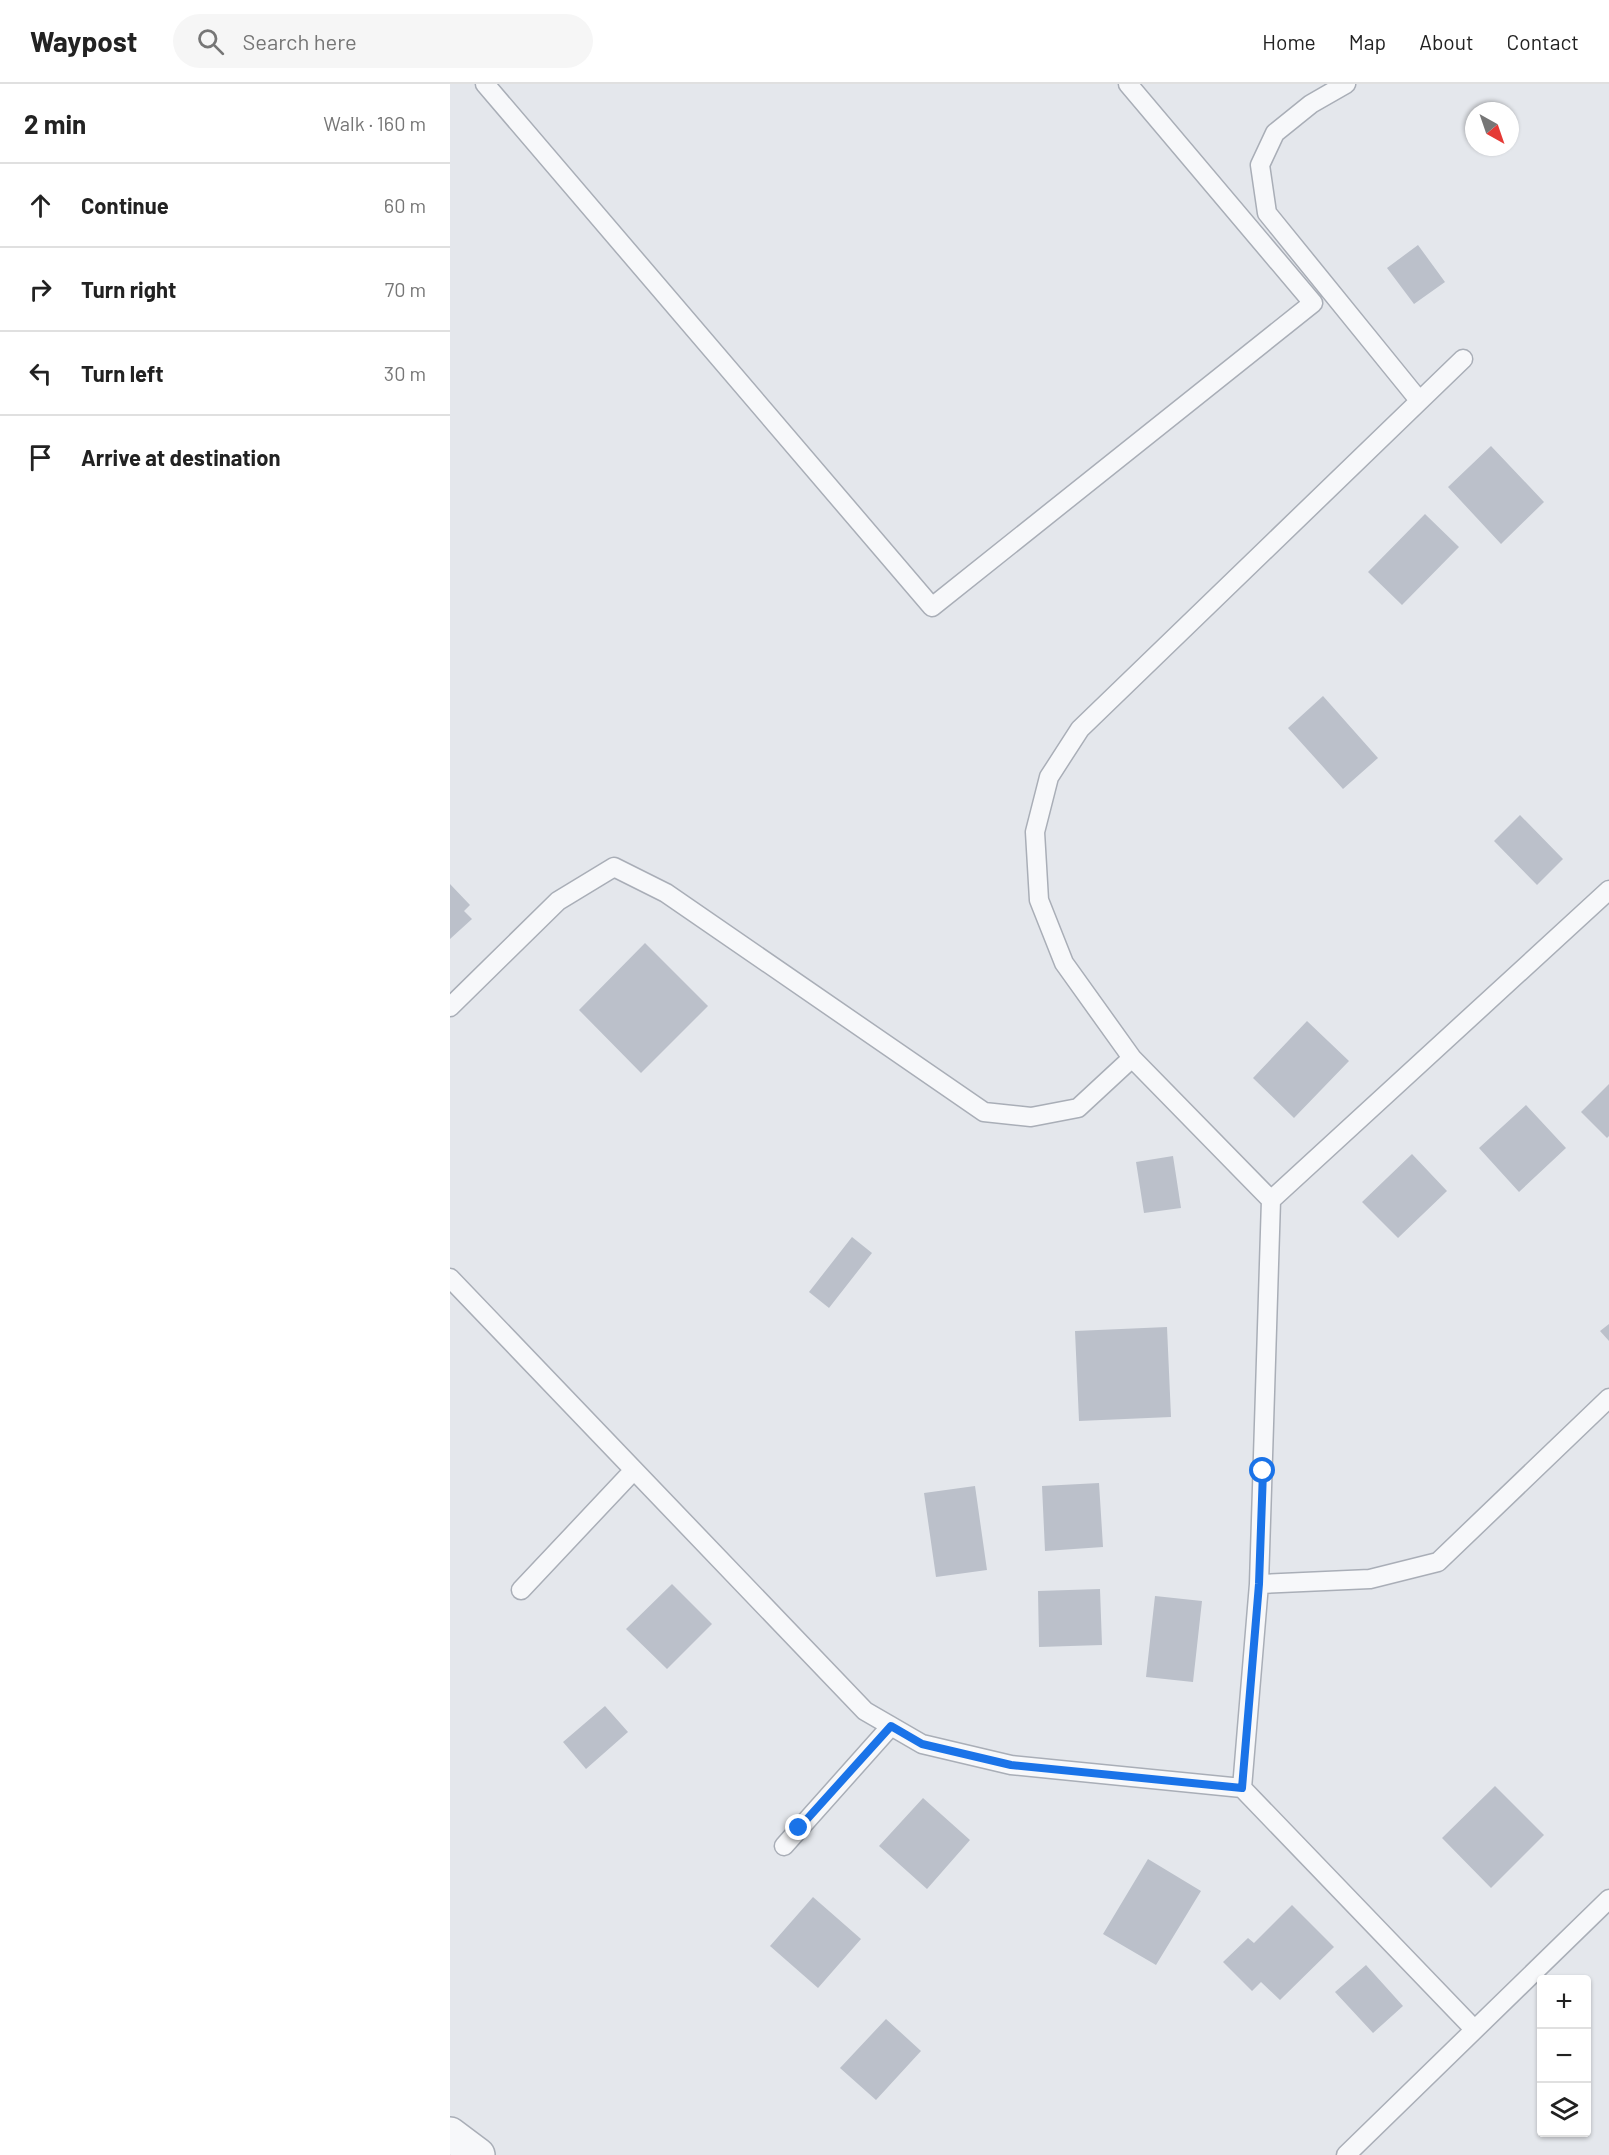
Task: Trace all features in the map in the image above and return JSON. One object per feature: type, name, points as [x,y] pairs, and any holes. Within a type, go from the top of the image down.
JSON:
[{"type":"street","points":[[450,2134],[478,2155]]},
{"type":"lane","points":[[485,84],[932,607],[1313,303],[1128,84]]},
{"type":"lane","points":[[1346,84],[1311,104],[1275,133],[1260,165],[1267,213],[1418,399]]},
{"type":"lane","points":[[1271,1200],[1132,1058],[1064,963],[1039,900],[1035,832],[1049,777],[1080,729],[1418,399],[1463,359]]},
{"type":"lane","points":[[450,1006],[558,901],[614,867],[666,893],[984,1112],[1031,1117],[1078,1108],[1132,1058]]},
{"type":"lane","points":[[1242,1788],[1259,1584],[1271,1200],[1609,890]]},
{"type":"lane","points":[[450,1278],[865,1711],[922,1744],[1011,1765],[1242,1788],[1474,2029]]},
{"type":"lane","points":[[1259,1584],[1370,1580],[1438,1562],[1609,1398]]},
{"type":"lane","points":[[521,1590],[634,1470]]},
{"type":"lane","points":[[784,1846],[891,1726]]},
{"type":"lane","points":[[1346,2155],[1609,1899]]},
{"type":"building","points":[[1418,245],[1445,282],[1414,304],[1387,268]]},
{"type":"building","points":[[1491,446],[1544,502],[1501,544],[1448,487]]},
{"type":"building","points":[[1425,514],[1459,547],[1402,605],[1368,572]]},
{"type":"building","points":[[1323,696],[1378,758],[1343,789],[1288,728]]},
{"type":"building","points":[[1520,815],[1563,859],[1537,885],[1494,841]]},
{"type":"building","points":[[450,884],[470,905],[464,911],[472,919],[450,939]]},
{"type":"building","points":[[645,943],[708,1006],[641,1073],[579,1010]]},
{"type":"building","points":[[1307,1021],[1349,1061],[1294,1118],[1253,1078]]},
{"type":"building","points":[[1609,1084],[1609,1136],[1607,1138],[1581,1112]]},
{"type":"building","points":[[1526,1105],[1566,1148],[1519,1192],[1479,1148]]},
{"type":"building","points":[[1412,1154],[1447,1191],[1398,1238],[1362,1202]]},
{"type":"building","points":[[1173,1156],[1181,1208],[1144,1213],[1136,1162]]},
{"type":"building","points":[[852,1237],[872,1253],[829,1308],[809,1292]]},
{"type":"building","points":[[1609,1324],[1609,1341],[1600,1331]]},
{"type":"building","points":[[1167,1327],[1171,1417],[1079,1421],[1075,1331]]},
{"type":"building","points":[[1099,1483],[1103,1547],[1045,1551],[1042,1486]]},
{"type":"building","points":[[975,1486],[987,1570],[936,1577],[924,1493]]},
{"type":"building","points":[[672,1584],[712,1624],[667,1669],[626,1629]]},
{"type":"building","points":[[1100,1589],[1102,1645],[1039,1647],[1038,1591]]},
{"type":"building","points":[[1155,1596],[1202,1601],[1193,1682],[1146,1677]]},
{"type":"building","points":[[605,1706],[628,1732],[586,1769],[563,1742]]},
{"type":"building","points":[[1495,1786],[1544,1835],[1491,1888],[1442,1838]]},
{"type":"building","points":[[923,1798],[970,1840],[927,1889],[879,1846]]},
{"type":"building","points":[[1148,1859],[1201,1891],[1156,1965],[1103,1934]]},
{"type":"building","points":[[813,1897],[861,1939],[818,1988],[770,1946]]},
{"type":"building","points":[[1292,1905],[1334,1947],[1280,2000],[1261,1982],[1252,1991],[1223,1962],[1248,1938],[1254,1943]]},
{"type":"building","points":[[1366,1965],[1403,2006],[1373,2033],[1335,1992]]},
{"type":"building","points":[[886,2019],[921,2051],[876,2100],[840,2068]]},
{"type":"route","points":[[799,1828],[891,1726],[922,1744],[1011,1765],[1242,1788],[1259,1584],[1263,1471]]}]
